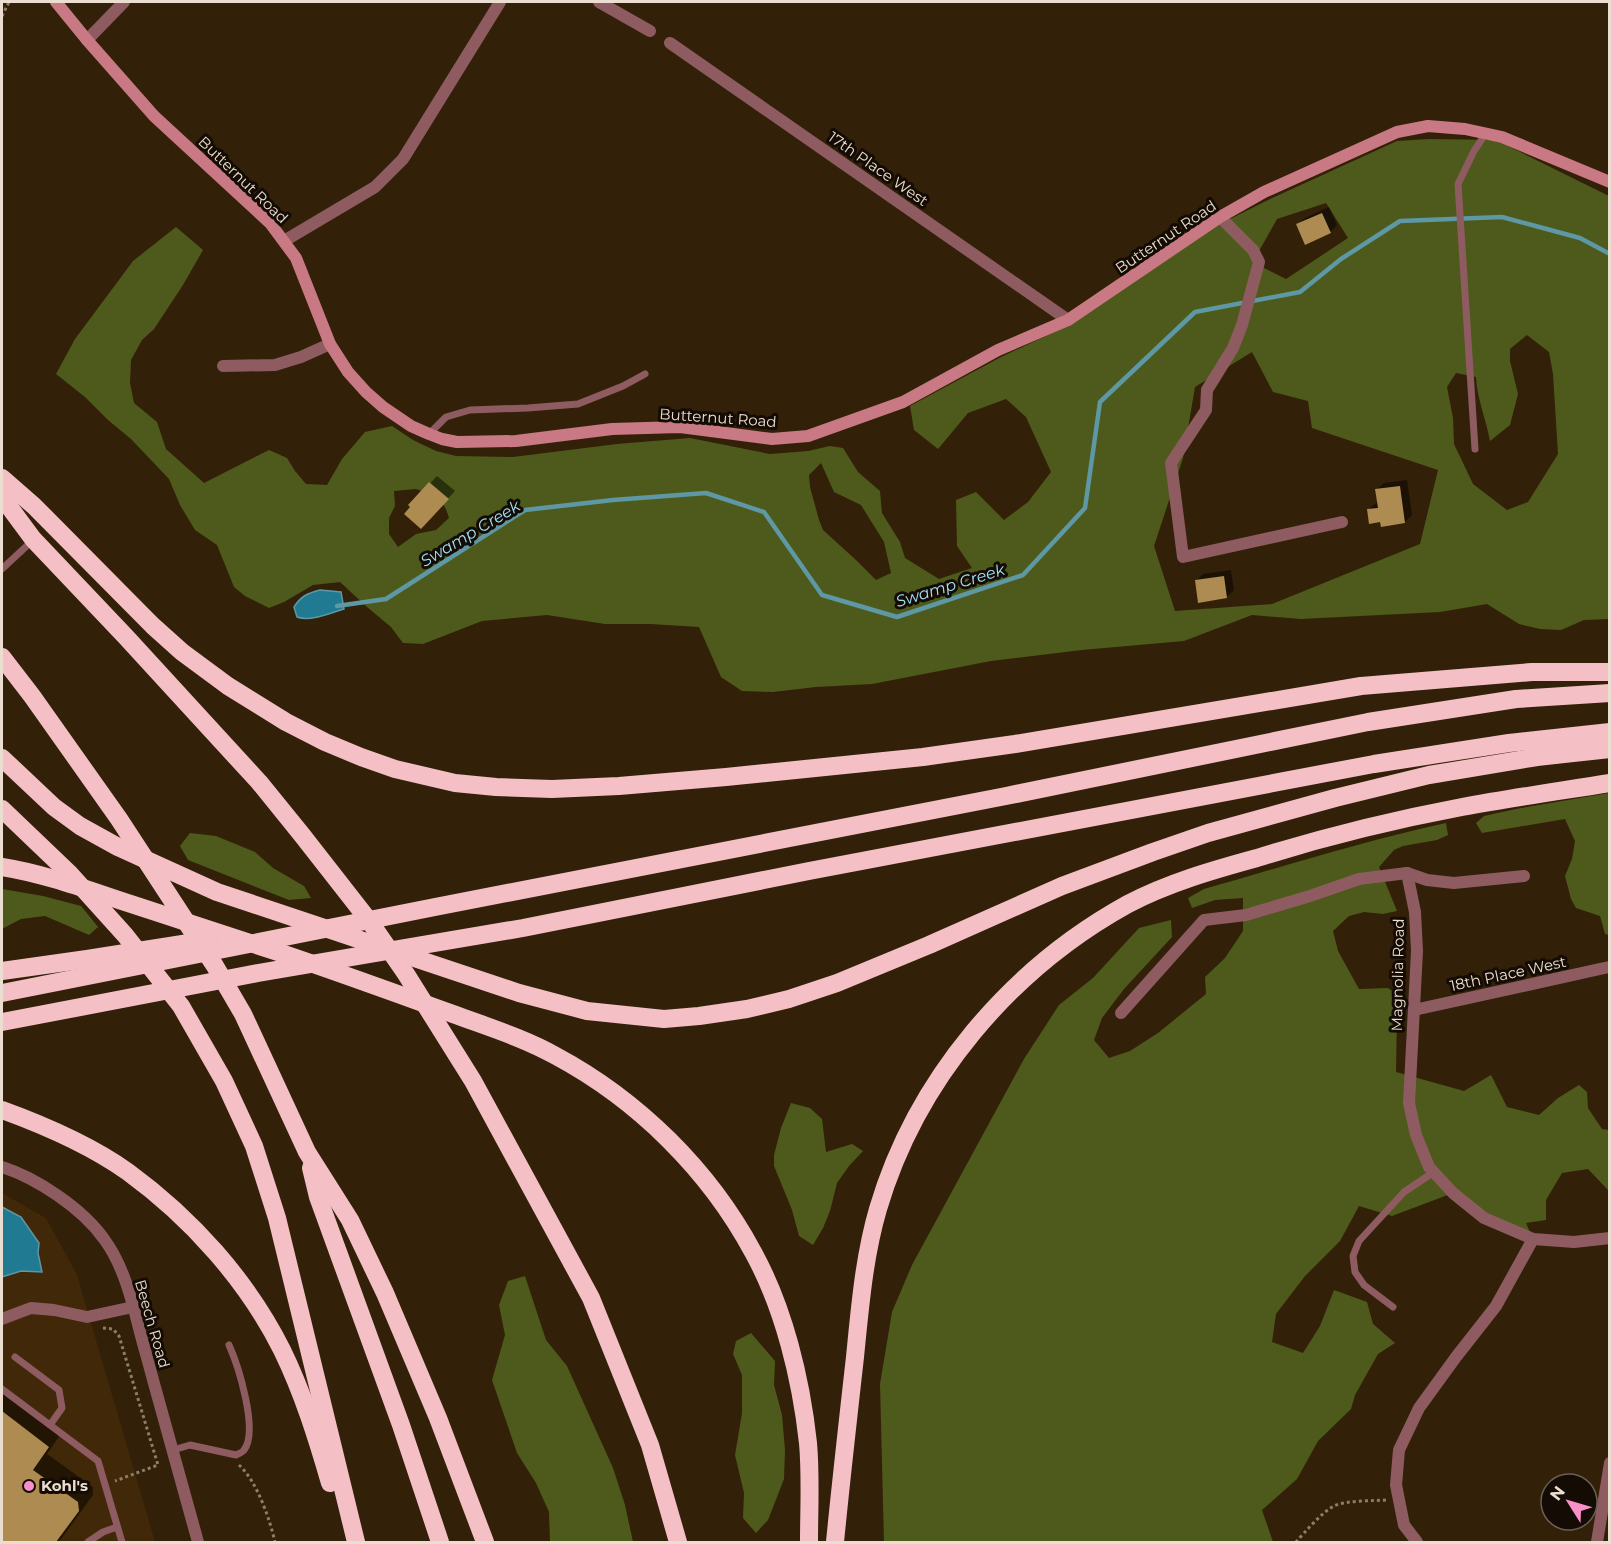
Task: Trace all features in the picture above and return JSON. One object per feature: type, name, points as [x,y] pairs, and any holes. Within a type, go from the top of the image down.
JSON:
[{"type":"highway","points":[[2,478],[153,626],[182,652],[228,686],[286,722],[361,757],[394,768],[455,783],[496,788],[552,789],[619,786],[923,757],[1015,744],[1361,686],[1532,672],[1610,672]]},
{"type":"highway","points":[[2,497],[33,539],[259,782],[370,922],[406,974],[473,1081],[591,1298],[650,1445],[678,1542]]},
{"type":"highway","points":[[2,657],[119,819],[215,966],[243,1014],[307,1152],[350,1220],[385,1293],[438,1418],[485,1542]]},
{"type":"highway","points":[[2,993],[88,968],[339,919],[435,907],[1006,796],[1368,722],[1516,699],[1610,693]]},
{"type":"highway","points":[[2,1022],[258,973],[523,928],[809,871],[1374,764],[1509,743],[1610,732]]},
{"type":"highway","points":[[2,758],[54,807],[80,826],[118,847],[217,892],[519,993],[586,1011],[664,1019],[747,1009],[789,999],[837,983],[1062,886],[1208,833],[1429,775],[1537,757],[1610,748]]},
{"type":"highway","points":[[835,1542],[861,1298],[868,1251],[878,1209],[912,1123],[934,1086],[954,1056],[1006,995],[1060,948],[1091,927],[1130,903],[1180,882],[1316,840],[1461,807],[1610,783]]},
{"type":"highway","points":[[2,809],[70,874],[125,935],[181,1006],[224,1081],[254,1146],[277,1218],[356,1542]]},
{"type":"highway","points":[[2,867],[55,879],[352,977],[517,1038],[589,1074],[646,1118],[704,1178],[727,1210],[754,1252],[771,1292],[795,1368],[804,1412],[808,1446],[809,1542]]},
{"type":"highway","points":[[2,971],[88,968]]},
{"type":"highway","points":[[2,1110],[67,1137],[127,1172],[156,1194],[185,1221],[236,1277],[261,1312],[282,1350],[298,1387],[314,1428],[347,1542]]},
{"type":"highway","points":[[307,1152],[318,1197],[398,1414],[440,1542]]},
{"type":"street","name":"Butternut Road","points":[[56,2],[154,116],[270,223],[296,258],[330,344],[348,372],[371,397],[397,417],[429,434],[457,442],[516,441],[612,429],[680,428],[771,439],[808,436],[903,402],[998,350],[1068,320],[1220,218],[1264,192],[1397,132],[1428,126],[1486,133],[1610,182]]},
{"type":"street","points":[[87,40],[124,2]]},
{"type":"street","points":[[284,241],[375,187],[404,159],[500,2]]},
{"type":"street","points":[[599,2],[620,6],[650,31]]},
{"type":"street","name":"17th Place West","points":[[670,43],[1068,320]]},
{"type":"street","points":[[1220,218],[1253,250],[1259,262],[1242,325],[1233,348],[1207,390],[1206,410],[1171,463],[1183,557],[1342,522]]},
{"type":"street","points":[[223,366],[275,365],[301,357],[330,344]]},
{"type":"street","points":[[1121,1013],[1204,920],[1246,915],[1359,879],[1407,873],[1440,883],[1454,883],[1524,876]]},
{"type":"street","name":"Magnolia Road","points":[[1407,873],[1415,912],[1417,951],[1409,1103],[1416,1135],[1429,1167],[1453,1193],[1484,1218],[1533,1239],[1574,1242],[1610,1238]]},
{"type":"street","name":"18th Place West","points":[[1414,1010],[1609,967]]},
{"type":"street","name":"Beech Road","points":[[2,1167],[31,1179],[61,1198],[104,1238],[119,1263],[198,1542]]},
{"type":"street","points":[[1417,1542],[1404,1525],[1396,1485],[1399,1450],[1419,1408],[1496,1306],[1533,1239]]},
{"type":"street","points":[[2,1319],[31,1308],[87,1317],[133,1307]]},
{"type":"street","points":[[1597,1542],[1610,1463]]},
{"type":"lane","points":[[1475,449],[1458,184],[1486,133]]},
{"type":"lane","points":[[429,434],[446,417],[470,410],[578,404],[623,386],[645,374]]},
{"type":"lane","points":[[2,569],[33,539]]},
{"type":"lane","points":[[1393,1306],[1364,1285],[1355,1272],[1353,1256],[1359,1241],[1404,1192],[1434,1172]]},
{"type":"lane","points":[[173,1450],[190,1445],[236,1455],[244,1451],[248,1441],[249,1425],[246,1399],[237,1363],[229,1345]]},
{"type":"lane","points":[[15,1357],[59,1390],[62,1408],[50,1425]]},
{"type":"lane","points":[[2,1389],[98,1461],[122,1542]]},
{"type":"lane","points":[[88,1542],[103,1532],[117,1527]]},
{"type":"path","points":[[2,16],[9,2]]},
{"type":"path","points":[[100,1328],[113,1329],[119,1336],[159,1465],[105,1485]]},
{"type":"path","points":[[244,1469],[258,1495],[275,1542]]},
{"type":"path","points":[[1296,1542],[1334,1506],[1353,1502],[1399,1499]]},
{"type":"shaded area","points":[[2,1193],[46,1218],[77,1275],[155,1542],[2,1542]]},
{"type":"green space","points":[[1496,140],[1609,196],[1609,619],[1584,620],[1561,630],[1540,629],[1519,624],[1487,604],[1440,612],[1301,619],[1252,615],[1184,641],[991,661],[872,684],[773,692],[742,691],[721,677],[699,627],[605,624],[547,615],[482,621],[423,644],[403,643],[391,627],[340,582],[313,585],[269,608],[245,596],[234,587],[217,545],[195,530],[180,505],[169,479],[131,439],[56,374],[75,339],[133,261],[176,227],[203,250],[183,285],[154,329],[142,340],[131,360],[130,383],[134,403],[157,422],[166,449],[204,483],[269,450],[287,458],[306,484],[327,485],[342,459],[365,432],[392,426],[436,451],[456,456],[513,457],[617,444],[690,438],[770,454],[808,451],[830,446],[843,448],[858,472],[880,491],[882,513],[900,542],[905,558],[939,579],[972,568],[957,546],[956,500],[976,492],[1004,520],[1028,502],[1051,472],[1026,417],[1006,399],[968,413],[938,449],[914,430],[910,406],[1001,357],[1061,329],[1214,227],[1397,141]],"holes":[[[1326,203],[1348,238],[1286,279],[1264,268],[1259,251],[1277,219]],[[1527,335],[1549,352],[1553,374],[1558,454],[1528,502],[1507,510],[1473,484],[1454,444],[1453,418],[1447,387],[1456,373],[1476,377],[1490,441],[1510,425],[1518,394],[1510,361],[1510,349]],[[1252,352],[1273,392],[1308,401],[1312,428],[1438,470],[1420,544],[1272,604],[1175,611],[1154,546],[1183,458],[1195,387]],[[821,463],[834,492],[861,505],[884,542],[891,573],[876,580],[823,530],[810,487],[809,475]],[[416,489],[441,501],[449,518],[436,530],[416,534],[398,547],[389,534],[389,518],[395,506],[394,491]]]},
{"type":"green space","points":[[1609,793],[1609,935],[1605,934],[1600,916],[1576,908],[1571,899],[1565,876],[1572,859],[1575,841],[1565,819],[1482,833],[1476,823],[1484,816]]},
{"type":"green space","points":[[1446,823],[1448,835],[1437,840],[1403,846],[1394,850],[1379,867],[1397,911],[1383,914],[1364,912],[1349,916],[1333,931],[1338,951],[1359,989],[1388,988],[1400,997],[1397,1014],[1396,1072],[1464,1091],[1491,1075],[1507,1107],[1539,1115],[1558,1098],[1579,1085],[1587,1092],[1588,1108],[1602,1129],[1609,1130],[1609,1199],[1608,1190],[1588,1169],[1562,1173],[1546,1200],[1546,1220],[1526,1223],[1533,1239],[1484,1218],[1453,1193],[1392,1216],[1359,1206],[1340,1241],[1305,1276],[1276,1314],[1272,1342],[1303,1353],[1320,1326],[1334,1290],[1367,1302],[1373,1324],[1395,1343],[1378,1354],[1355,1395],[1351,1409],[1318,1441],[1297,1479],[1262,1510],[1273,1542],[884,1542],[880,1384],[892,1312],[912,1265],[1024,1059],[1059,1005],[1093,978],[1139,928],[1171,920],[1172,937],[1124,989],[1102,1018],[1094,1040],[1109,1058],[1130,1051],[1158,1033],[1206,994],[1205,977],[1225,958],[1243,931],[1243,898],[1215,900],[1192,908],[1188,898],[1204,889]]},
{"type":"green space","points":[[190,833],[216,836],[255,852],[273,868],[304,886],[311,898],[289,900],[188,860],[180,846]]},
{"type":"green space","points":[[2,889],[81,906],[98,927],[89,935],[45,916],[21,919],[2,929]]},
{"type":"green space","points":[[791,1103],[810,1108],[822,1119],[826,1152],[852,1144],[863,1151],[837,1183],[830,1211],[813,1245],[799,1236],[792,1210],[774,1166],[774,1155],[781,1128]]},
{"type":"green space","points":[[525,1276],[546,1340],[567,1366],[613,1468],[625,1505],[633,1542],[550,1542],[549,1512],[536,1483],[517,1453],[492,1380],[505,1335],[499,1305],[508,1281]]},
{"type":"green space","points":[[751,1333],[775,1361],[774,1385],[782,1415],[785,1450],[784,1479],[768,1520],[756,1533],[743,1518],[744,1493],[735,1455],[742,1413],[742,1375],[733,1354],[736,1341]]},
{"type":"water","points":[[320,590],[341,592],[344,609],[314,618],[297,617],[294,607],[299,600]]},
{"type":"water","points":[[2,1207],[21,1217],[39,1243],[38,1253],[42,1272],[21,1271],[2,1277]]},
{"type":"building","points":[[1322,213],[1331,233],[1305,245],[1296,224]]},
{"type":"building","points":[[429,482],[449,499],[421,529],[404,514],[410,507],[408,505]]},
{"type":"building","points":[[1400,486],[1405,523],[1381,527],[1380,522],[1369,524],[1367,509],[1378,508],[1375,489]]},
{"type":"building","points":[[1224,576],[1227,598],[1198,603],[1195,580]]},
{"type":"building","name":"Kohl's","points":[[2,1411],[49,1447],[33,1470],[78,1502],[79,1511],[56,1542],[2,1542]]},
{"type":"waterway","name":"Swamp Creek","points":[[337,606],[386,599],[525,510],[706,493],[764,512],[822,595],[897,617],[1023,575],[1085,508],[1100,402],[1195,312],[1300,292],[1341,259],[1400,221],[1502,217],[1580,238],[1610,254]]},
{"type":"place","name":"Kohl's","points":[[29,1486]]}]
